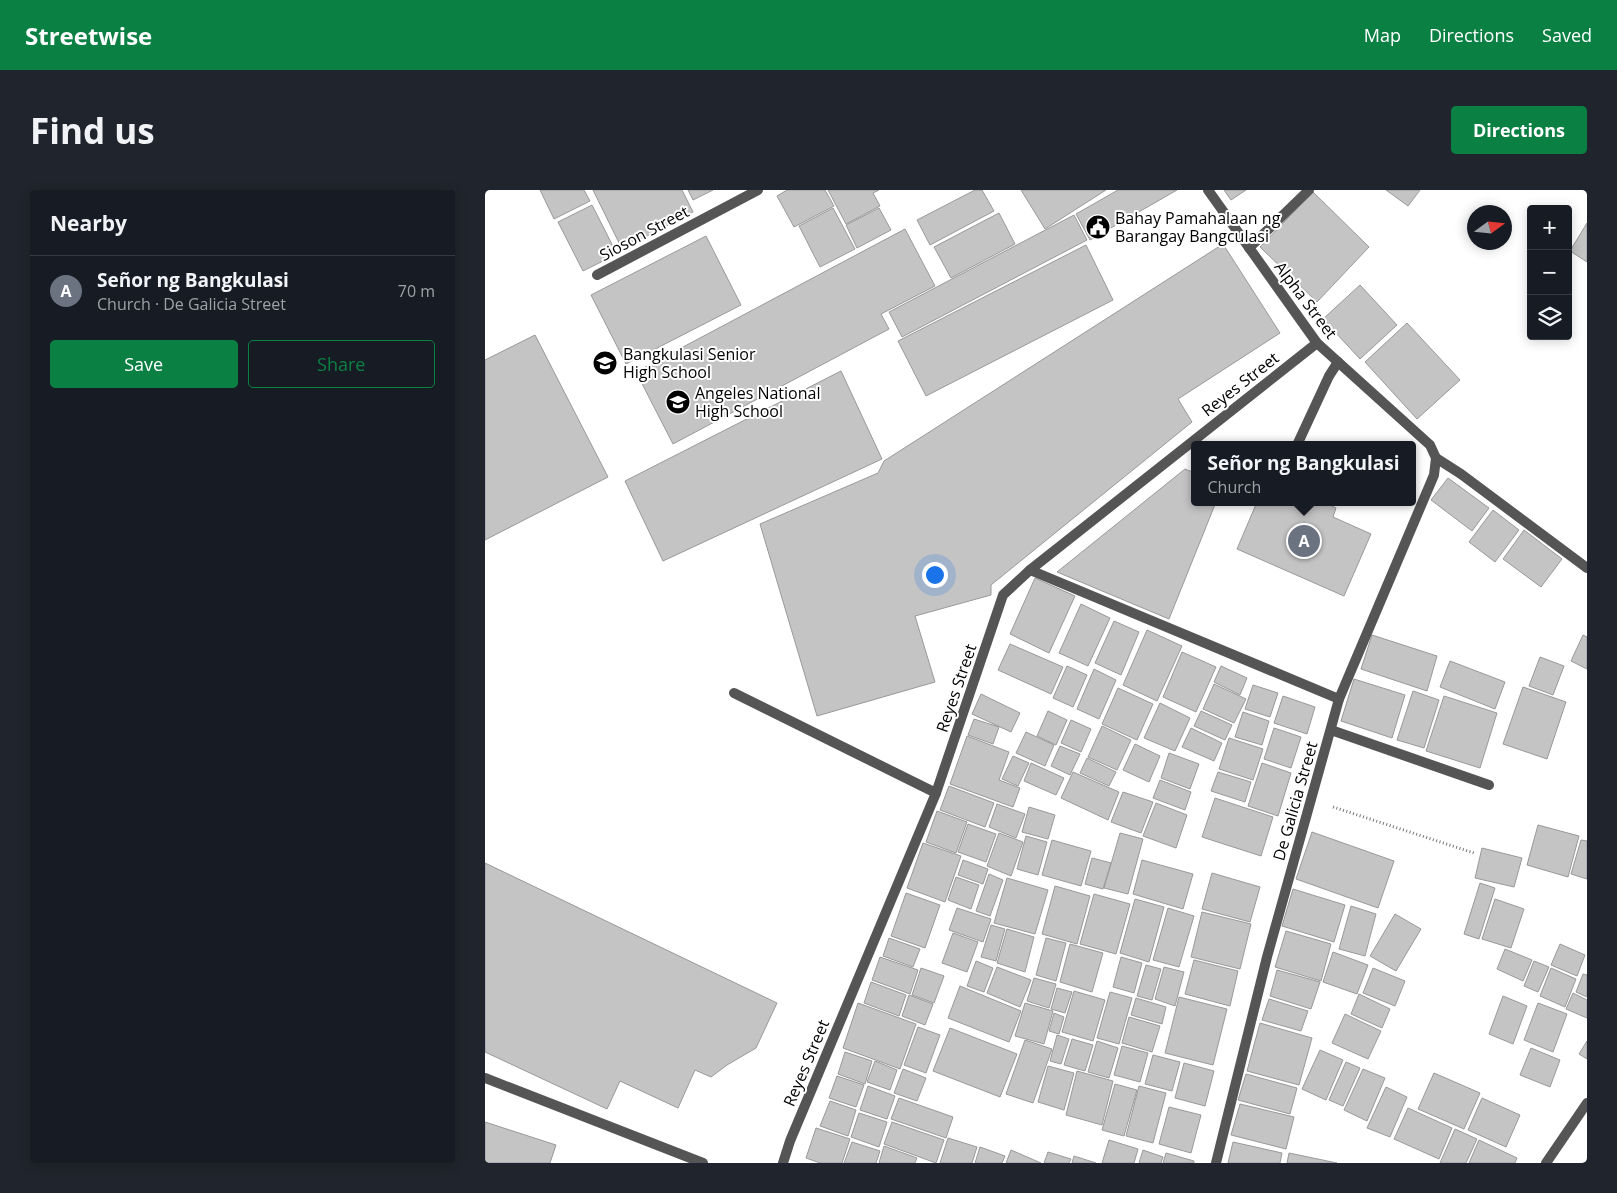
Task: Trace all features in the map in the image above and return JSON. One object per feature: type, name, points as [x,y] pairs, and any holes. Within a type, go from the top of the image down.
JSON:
[{"type":"street","name":"Sioson Street","points":[[597,275],[758,190]]},
{"type":"street","name":"Alpha Street","points":[[1208,190],[1317,343],[1430,445],[1436,458]]},
{"type":"street","points":[[1249,248],[1309,190]]},
{"type":"street","name":"Reyes Street","points":[[1193,441],[1317,343]]},
{"type":"street","points":[[1299,441],[1329,376],[1338,362]]},
{"type":"street","name":"Reyes Street","points":[[783,1163],[797,1122],[936,793],[1003,595],[1029,570],[1191,442]]},
{"type":"street","points":[[1436,458],[1461,474],[1587,568]]},
{"type":"street","name":"De Galicia Street","points":[[1216,1163],[1267,957],[1339,699],[1434,475],[1436,458]]},
{"type":"street","points":[[1029,570],[1339,699]]},
{"type":"street","points":[[735,693],[936,793]]},
{"type":"street","points":[[1331,730],[1489,786]]},
{"type":"street","points":[[485,1078],[703,1163]]},
{"type":"street","points":[[1546,1163],[1587,1103]]},
{"type":"path","points":[[1311,799],[1474,853]]},
{"type":"building","points":[[540,190],[584,190],[590,201],[554,219]]},
{"type":"building","points":[[593,190],[682,190],[693,212],[622,249]]},
{"type":"building","points":[[688,190],[713,190],[693,200]]},
{"type":"building","points":[[787,190],[825,190],[834,206],[794,227],[777,196]]},
{"type":"building","points":[[828,190],[879,190],[873,193],[880,206],[846,224]]},
{"type":"building","points":[[975,190],[982,190],[994,211],[930,245],[917,220]]},
{"type":"building","points":[[1021,190],[1106,190],[1045,229]]},
{"type":"building","name":"Bahay Pamahalaan ng Barangay Bangculasi","points":[[1118,190],[1177,190],[1090,240],[1076,214]]},
{"type":"building","points":[[1224,190],[1246,190],[1231,200]]},
{"type":"building","points":[[1386,190],[1420,190],[1408,206]]},
{"type":"building","points":[[1313,192],[1369,247],[1317,302],[1260,247]]},
{"type":"building","points":[[592,205],[617,254],[583,271],[558,222]]},
{"type":"building","points":[[833,208],[855,249],[820,267],[799,226]]},
{"type":"building","points":[[879,208],[891,230],[857,248],[846,225]]},
{"type":"building","points":[[999,213],[1015,244],[951,278],[934,247]]},
{"type":"building","points":[[1074,215],[1087,240],[902,337],[889,312]]},
{"type":"building","points":[[1587,223],[1587,262],[1572,252],[1572,248]]},
{"type":"building","points":[[905,229],[935,286],[881,314],[889,329],[673,444],[636,372]]},
{"type":"building","points":[[706,236],[741,305],[626,364],[591,295]]},
{"type":"building","points":[[1223,244],[1280,333],[1178,399],[1192,422],[991,585],[991,595],[915,616],[935,682],[817,716],[760,524],[878,473],[884,461]]},
{"type":"building","points":[[1086,245],[1113,300],[926,396],[898,341]]},
{"type":"building","points":[[1360,285],[1397,325],[1360,359],[1323,319]]},
{"type":"building","points":[[1407,323],[1460,380],[1417,419],[1365,362]]},
{"type":"building","points":[[535,335],[608,477],[485,540],[485,360]]},
{"type":"building","points":[[841,371],[882,459],[663,561],[625,481]]},
{"type":"building","points":[[1185,469],[1191,471],[1191,506],[1214,506],[1169,619],[1057,572]]},
{"type":"building","points":[[1448,478],[1489,508],[1472,531],[1431,500]]},
{"type":"building","points":[[1255,506],[1332,506],[1336,508],[1333,517],[1371,534],[1344,596],[1237,549]]},
{"type":"building","points":[[1493,510],[1519,530],[1495,562],[1469,542]]},
{"type":"building","points":[[1524,530],[1562,559],[1541,587],[1503,559]]},
{"type":"building","points":[[1035,578],[1075,596],[1049,653],[1010,634]]},
{"type":"building","points":[[1081,604],[1110,618],[1088,666],[1059,653]]},
{"type":"building","points":[[1114,621],[1139,632],[1121,675],[1095,663]]},
{"type":"building","points":[[1147,630],[1182,646],[1157,701],[1123,685]]},
{"type":"building","points":[[1372,635],[1437,656],[1427,691],[1361,669]]},
{"type":"building","points":[[1583,635],[1587,637],[1587,669],[1571,661]]},
{"type":"building","points":[[1010,644],[1063,667],[1051,694],[998,670]]},
{"type":"building","points":[[1182,652],[1216,667],[1196,712],[1163,697]]},
{"type":"building","points":[[1540,657],[1564,666],[1553,695],[1529,686]]},
{"type":"building","points":[[1450,661],[1505,682],[1495,709],[1440,687]]},
{"type":"building","points":[[1067,666],[1087,675],[1073,707],[1053,698]]},
{"type":"building","points":[[1221,666],[1247,678],[1240,695],[1214,682]]},
{"type":"building","points":[[1094,669],[1116,680],[1099,719],[1077,709]]},
{"type":"building","points":[[1354,679],[1405,695],[1392,738],[1341,721]]},
{"type":"building","points":[[1214,684],[1246,699],[1234,723],[1203,709]]},
{"type":"building","points":[[1253,685],[1278,693],[1270,717],[1245,709]]},
{"type":"building","points":[[1523,687],[1566,702],[1547,759],[1503,744]]},
{"type":"building","points":[[1118,688],[1153,704],[1137,740],[1102,724]]},
{"type":"building","points":[[1413,691],[1439,700],[1424,748],[1397,740]]},
{"type":"building","points":[[981,694],[1020,713],[1011,732],[972,714]]},
{"type":"building","points":[[1283,696],[1315,707],[1307,734],[1274,723]]},
{"type":"building","points":[[1444,696],[1497,713],[1480,768],[1426,751]]},
{"type":"building","points":[[1160,703],[1190,718],[1175,751],[1144,738]]},
{"type":"building","points":[[1048,711],[1067,720],[1056,745],[1037,736]]},
{"type":"building","points":[[1201,711],[1232,725],[1225,740],[1194,726]]},
{"type":"building","points":[[1243,712],[1269,721],[1262,745],[1235,737]]},
{"type":"building","points":[[974,719],[999,727],[993,744],[968,735]]},
{"type":"building","points":[[1071,720],[1091,729],[1081,752],[1061,743]]},
{"type":"building","points":[[1102,726],[1131,740],[1117,770],[1088,757]]},
{"type":"building","points":[[1191,728],[1222,743],[1214,761],[1182,747]]},
{"type":"building","points":[[1274,728],[1301,737],[1291,768],[1264,759]]},
{"type":"building","points":[[1026,732],[1054,745],[1045,766],[1016,753]]},
{"type":"building","points":[[967,736],[1009,752],[999,780],[1020,788],[1013,807],[950,784]]},
{"type":"building","points":[[1229,738],[1263,749],[1253,780],[1219,769]]},
{"type":"building","points":[[1135,744],[1160,756],[1149,782],[1123,770]]},
{"type":"building","points":[[1060,746],[1080,754],[1070,775],[1051,766]]},
{"type":"building","points":[[1169,753],[1199,764],[1190,789],[1161,778]]},
{"type":"building","points":[[1013,756],[1029,763],[1018,786],[1002,779]]},
{"type":"building","points":[[1087,758],[1116,772],[1109,786],[1080,773]]},
{"type":"building","points":[[1031,763],[1064,778],[1056,795],[1024,781]]},
{"type":"building","points":[[1262,763],[1291,773],[1278,816],[1248,806]]},
{"type":"building","points":[[1073,772],[1119,792],[1108,820],[1061,798]]},
{"type":"building","points":[[1218,772],[1251,782],[1245,802],[1211,791]]},
{"type":"building","points":[[1160,780],[1191,792],[1185,810],[1153,798]]},
{"type":"building","points":[[949,786],[994,803],[985,827],[940,810]]},
{"type":"building","points":[[1123,792],[1153,802],[1141,833],[1111,822]]},
{"type":"building","points":[[1215,798],[1273,817],[1261,856],[1202,837]]},
{"type":"building","points":[[1156,803],[1187,815],[1176,848],[1143,836]]},
{"type":"building","points":[[997,804],[1025,814],[1016,838],[989,827]]},
{"type":"building","points":[[1029,807],[1055,815],[1048,839],[1022,832]]},
{"type":"building","points":[[937,811],[967,822],[956,853],[926,842]]},
{"type":"building","points":[[968,824],[996,834],[986,862],[958,852]]},
{"type":"building","points":[[1538,825],[1579,836],[1568,877],[1527,865]]},
{"type":"building","points":[[1312,832],[1394,861],[1378,908],[1296,879]]},
{"type":"building","points":[[999,833],[1023,842],[1011,876],[987,866]]},
{"type":"building","points":[[1120,833],[1143,839],[1128,894],[1104,888]]},
{"type":"building","points":[[1026,836],[1047,842],[1038,875],[1017,869]]},
{"type":"building","points":[[1052,840],[1091,851],[1081,886],[1042,875]]},
{"type":"building","points":[[1581,840],[1587,841],[1587,879],[1571,874]]},
{"type":"building","points":[[923,843],[961,856],[945,902],[907,888]]},
{"type":"building","points":[[1482,848],[1522,858],[1514,887],[1475,878]]},
{"type":"building","points":[[1092,858],[1111,863],[1103,889],[1085,884]]},
{"type":"building","points":[[963,860],[988,869],[983,884],[958,875]]},
{"type":"building","points":[[1142,860],[1193,874],[1183,909],[1133,894]]},
{"type":"building","points":[[485,863],[777,1003],[756,1048],[711,1077],[695,1070],[678,1108],[620,1081],[607,1109],[485,1052]]},
{"type":"building","points":[[1212,873],[1260,887],[1250,922],[1202,909]]},
{"type":"building","points":[[989,874],[1003,880],[990,916],[976,911]]},
{"type":"building","points":[[956,877],[979,885],[971,909],[948,900]]},
{"type":"building","points":[[1007,878],[1048,890],[1035,934],[994,923]]},
{"type":"building","points":[[1480,883],[1495,888],[1479,939],[1464,934]]},
{"type":"building","points":[[1055,886],[1090,896],[1077,944],[1042,934]]},
{"type":"building","points":[[1293,889],[1345,905],[1334,942],[1282,926]]},
{"type":"building","points":[[906,893],[940,905],[925,948],[891,936]]},
{"type":"building","points":[[1094,894],[1130,904],[1116,954],[1080,944]]},
{"type":"building","points":[[1135,899],[1164,907],[1149,962],[1120,953]]},
{"type":"building","points":[[1495,899],[1524,909],[1511,948],[1482,939]]},
{"type":"building","points":[[1351,906],[1376,914],[1365,956],[1339,949]]},
{"type":"building","points":[[957,908],[991,919],[983,942],[949,930]]},
{"type":"building","points":[[1168,908],[1194,916],[1179,967],[1153,960]]},
{"type":"building","points":[[1202,912],[1251,924],[1240,969],[1191,957]]},
{"type":"building","points":[[1395,914],[1421,929],[1396,971],[1370,956]]},
{"type":"building","points":[[991,925],[1005,929],[996,961],[981,957]]},
{"type":"building","points":[[1007,929],[1034,937],[1025,972],[997,963]]},
{"type":"building","points":[[1286,931],[1331,944],[1321,981],[1275,967]]},
{"type":"building","points":[[953,933],[978,942],[967,972],[942,963]]},
{"type":"building","points":[[889,938],[920,949],[913,967],[883,956]]},
{"type":"building","points":[[1046,938],[1066,943],[1056,981],[1036,975]]},
{"type":"building","points":[[1070,944],[1103,953],[1092,992],[1060,982]]},
{"type":"building","points":[[1560,944],[1585,955],[1577,976],[1551,965]]},
{"type":"building","points":[[1505,949],[1532,960],[1523,981],[1497,969]]},
{"type":"building","points":[[1333,952],[1368,965],[1357,994],[1323,982]]},
{"type":"building","points":[[880,957],[918,970],[910,994],[872,980]]},
{"type":"building","points":[[1121,957],[1142,963],[1134,993],[1113,987]]},
{"type":"building","points":[[1194,960],[1238,971],[1230,1006],[1185,994]]},
{"type":"building","points":[[976,961],[993,968],[984,992],[967,986]]},
{"type":"building","points":[[1534,961],[1549,967],[1538,992],[1524,986]]},
{"type":"building","points":[[1146,965],[1161,969],[1152,1000],[1137,996]]},
{"type":"building","points":[[997,967],[1031,980],[1020,1007],[987,993]]},
{"type":"building","points":[[1164,967],[1184,972],[1175,1006],[1155,999]]},
{"type":"building","points":[[921,968],[944,976],[934,1003],[912,995]]},
{"type":"building","points":[[1373,968],[1405,981],[1395,1006],[1363,993]]},
{"type":"building","points":[[1551,968],[1576,979],[1565,1007],[1540,996]]},
{"type":"building","points":[[1277,970],[1320,982],[1311,1009],[1270,996]]},
{"type":"building","points":[[1583,974],[1587,975],[1587,997],[1576,992]]},
{"type":"building","points":[[1034,978],[1056,984],[1049,1008],[1027,1001]]},
{"type":"building","points":[[871,982],[906,995],[899,1016],[864,1003]]},
{"type":"building","points":[[960,986],[1021,1011],[1009,1042],[948,1018]]},
{"type":"building","points":[[1057,988],[1072,992],[1065,1013],[1051,1009]]},
{"type":"building","points":[[1074,991],[1105,1000],[1093,1041],[1062,1032]]},
{"type":"building","points":[[1110,992],[1132,998],[1119,1044],[1097,1038]]},
{"type":"building","points":[[1573,993],[1587,1000],[1587,1018],[1566,1009]]},
{"type":"building","points":[[1359,994],[1390,1009],[1382,1028],[1351,1014]]},
{"type":"building","points":[[909,995],[933,1004],[925,1025],[902,1016]]},
{"type":"building","points":[[1503,996],[1527,1006],[1513,1044],[1489,1034]]},
{"type":"building","points":[[1179,997],[1227,1009],[1213,1065],[1165,1053]]},
{"type":"building","points":[[1136,998],[1166,1007],[1162,1024],[1131,1015]]},
{"type":"building","points":[[1269,999],[1308,1011],[1301,1031],[1262,1020]]},
{"type":"building","points":[[858,1003],[916,1024],[900,1069],[843,1048]]},
{"type":"building","points":[[1025,1003],[1053,1011],[1044,1044],[1015,1036]]},
{"type":"building","points":[[1538,1003],[1567,1014],[1553,1052],[1524,1040]]},
{"type":"building","points":[[1054,1013],[1064,1017],[1059,1034],[1049,1031]]},
{"type":"building","points":[[1345,1014],[1381,1031],[1368,1059],[1332,1043]]},
{"type":"building","points":[[1129,1017],[1160,1026],[1152,1052],[1122,1043]]},
{"type":"building","points":[[1260,1023],[1312,1038],[1299,1085],[1247,1071]]},
{"type":"building","points":[[918,1027],[940,1035],[926,1073],[904,1065]]},
{"type":"building","points":[[950,1028],[1017,1054],[1000,1097],[933,1071]]},
{"type":"building","points":[[1057,1035],[1069,1039],[1061,1064],[1050,1061]]},
{"type":"building","points":[[1072,1039],[1093,1045],[1085,1071],[1064,1065]]},
{"type":"building","points":[[1025,1040],[1052,1049],[1033,1103],[1006,1094]]},
{"type":"building","points":[[1097,1041],[1118,1048],[1109,1078],[1088,1072]]},
{"type":"building","points":[[1587,1041],[1587,1059],[1579,1054]]},
{"type":"building","points":[[1122,1046],[1148,1053],[1140,1082],[1114,1075]]},
{"type":"building","points":[[1531,1048],[1560,1060],[1550,1087],[1520,1075]]},
{"type":"building","points":[[1320,1050],[1343,1060],[1326,1100],[1302,1089]]},
{"type":"building","points":[[845,1052],[872,1061],[865,1084],[838,1074]]},
{"type":"building","points":[[1153,1055],[1180,1062],[1172,1091],[1145,1084]]},
{"type":"building","points":[[875,1061],[897,1070],[890,1090],[867,1082]]},
{"type":"building","points":[[1346,1062],[1360,1068],[1343,1106],[1329,1100]]},
{"type":"building","points":[[1184,1063],[1214,1071],[1205,1106],[1175,1098]]},
{"type":"building","points":[[1048,1066],[1074,1073],[1064,1110],[1038,1102]]},
{"type":"building","points":[[903,1069],[926,1078],[917,1101],[894,1093]]},
{"type":"building","points":[[1363,1069],[1385,1078],[1367,1121],[1344,1110]]},
{"type":"building","points":[[1077,1071],[1113,1081],[1102,1125],[1066,1115]]},
{"type":"building","points":[[1434,1073],[1480,1093],[1464,1129],[1418,1109]]},
{"type":"building","points":[[1246,1074],[1297,1088],[1290,1114],[1238,1100]]},
{"type":"building","points":[[837,1076],[864,1085],[856,1107],[829,1098]]},
{"type":"building","points":[[1115,1084],[1137,1090],[1124,1136],[1102,1130]]},
{"type":"building","points":[[868,1086],[895,1096],[887,1119],[860,1110]]},
{"type":"building","points":[[1139,1086],[1166,1093],[1153,1143],[1126,1136]]},
{"type":"building","points":[[1386,1087],[1407,1097],[1390,1137],[1367,1128]]},
{"type":"building","points":[[899,1098],[953,1117],[946,1138],[891,1119]]},
{"type":"building","points":[[1482,1098],[1520,1115],[1506,1147],[1468,1130]]},
{"type":"building","points":[[830,1101],[856,1110],[848,1136],[820,1126]]},
{"type":"building","points":[[1240,1104],[1294,1117],[1286,1149],[1231,1135]]},
{"type":"building","points":[[1169,1107],[1201,1115],[1191,1153],[1159,1144]]},
{"type":"building","points":[[1408,1108],[1452,1128],[1439,1159],[1394,1139]]},
{"type":"building","points":[[859,1113],[887,1122],[879,1147],[851,1137]]},
{"type":"building","points":[[485,1122],[556,1145],[550,1163],[485,1163]]},
{"type":"building","points":[[892,1122],[944,1140],[936,1163],[884,1144]]},
{"type":"building","points":[[816,1128],[850,1139],[842,1163],[820,1163],[806,1158]]},
{"type":"building","points":[[1455,1129],[1477,1139],[1466,1163],[1440,1163]]},
{"type":"building","points":[[948,1138],[977,1147],[972,1163],[940,1163]]},
{"type":"building","points":[[1109,1140],[1138,1149],[1134,1163],[1102,1163]]},
{"type":"building","points":[[1479,1140],[1517,1158],[1515,1163],[1469,1163]]},
{"type":"building","points":[[852,1142],[880,1151],[876,1163],[844,1163]]},
{"type":"building","points":[[1233,1142],[1282,1153],[1280,1163],[1228,1163]]},
{"type":"building","points":[[884,1146],[917,1158],[915,1163],[879,1163]]},
{"type":"building","points":[[980,1147],[1005,1156],[1002,1163],[975,1163]]},
{"type":"building","points":[[1011,1150],[1041,1163],[1006,1163]]},
{"type":"building","points":[[1143,1150],[1163,1157],[1161,1163],[1139,1163]]},
{"type":"building","points":[[1048,1152],[1071,1159],[1069,1163],[1044,1163]]},
{"type":"building","points":[[1166,1153],[1194,1161],[1194,1163],[1163,1163]]},
{"type":"building","points":[[1289,1153],[1337,1163],[1287,1163]]},
{"type":"building","points":[[1074,1156],[1096,1163],[1072,1163]]},
{"type":"place","name":"Bahay Pamahalaan ng Barangay Bangculasi","points":[[1098,227]]},
{"type":"place","name":"Bangkulasi Senior High School","points":[[605,363]]},
{"type":"place","name":"Angeles National High School","points":[[678,402]]},
{"type":"place","name":"Señor ng Bangkulasi","points":[[1304,541]]}]
